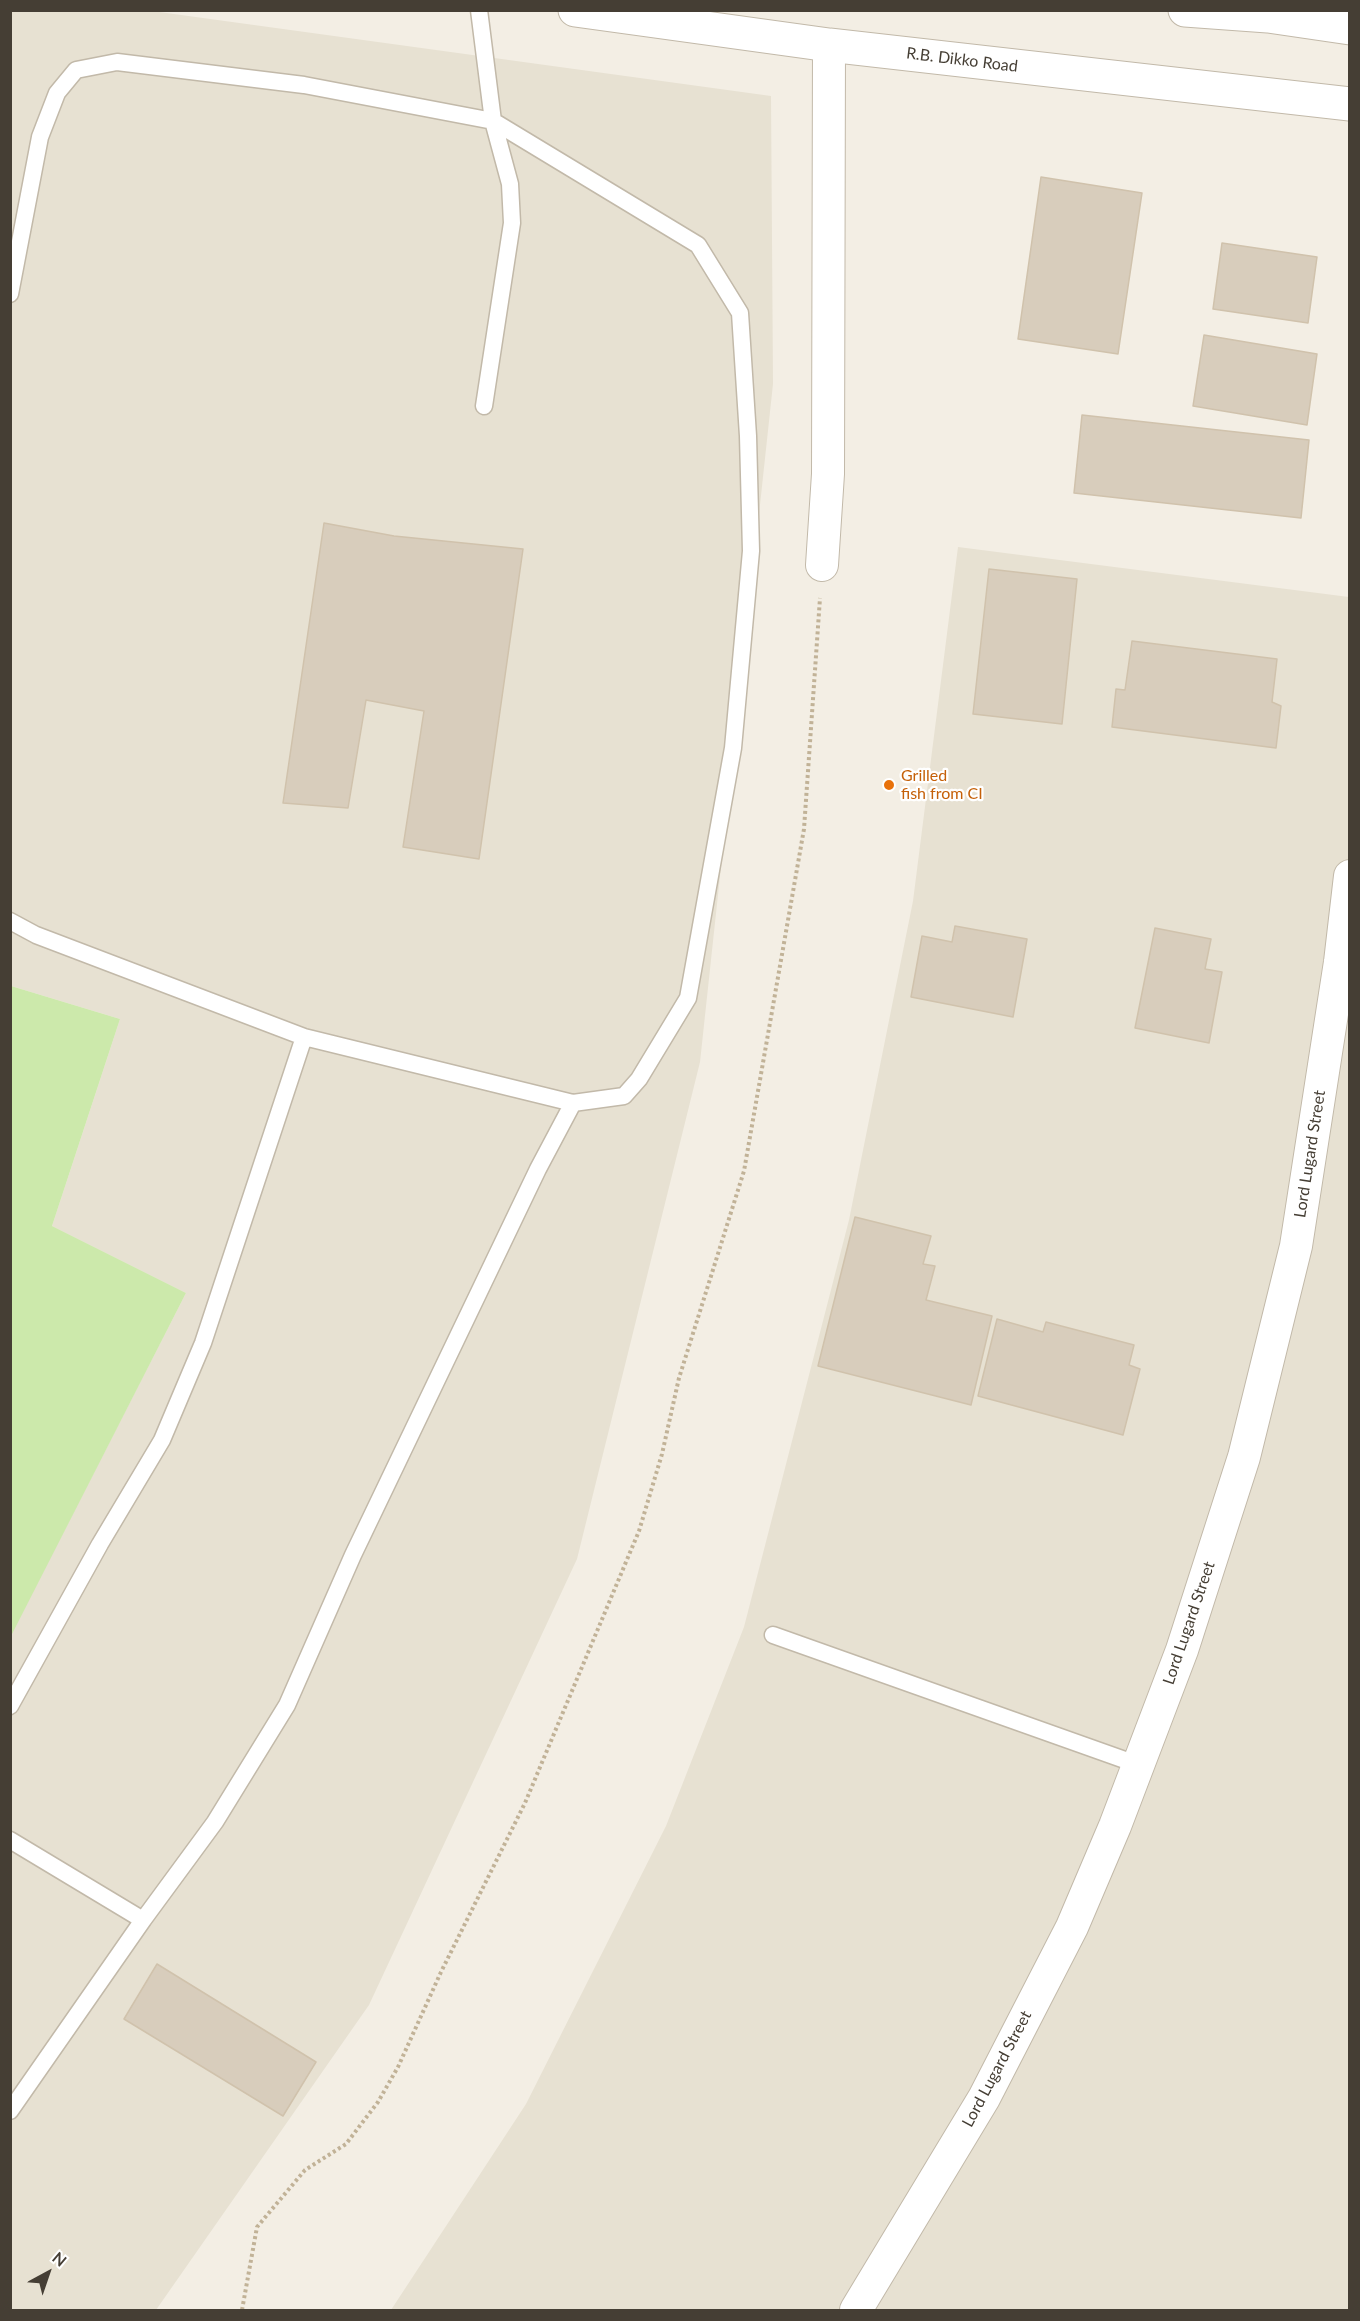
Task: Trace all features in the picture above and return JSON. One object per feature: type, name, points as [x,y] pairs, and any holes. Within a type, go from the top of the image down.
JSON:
[{"type":"street","name":"R.B. Dikko Road","points":[[575,10],[830,45],[1350,104]]},
{"type":"street","points":[[1185,10],[1269,13],[1350,28]]},
{"type":"street","points":[[822,565],[828,474],[830,45]]},
{"type":"street","name":"Lord Lugard Street","points":[[856,2310],[984,2098],[1067,1937],[1139,1764],[1182,1650],[1244,1457],[1296,1246],[1340,962],[1350,876]]},
{"type":"lane","points":[[479,10],[493,121],[510,184],[512,223],[484,406]]},
{"type":"lane","points":[[10,294],[40,137],[57,93],[76,70],[117,62],[304,85],[493,121],[698,245],[740,313],[748,436],[751,551],[733,748],[688,998],[639,1079],[624,1096],[573,1103],[304,1037],[36,935],[10,921]]},
{"type":"lane","points":[[10,1706],[100,1544],[162,1440],[203,1343],[304,1037]]},
{"type":"lane","points":[[10,2111],[143,1920],[215,1822],[287,1705],[368,1523],[538,1168],[573,1103]]},
{"type":"lane","points":[[773,1635],[1139,1764]]},
{"type":"lane","points":[[10,1840],[143,1920]]},
{"type":"path","points":[[242,2310],[257,2227],[305,2170],[346,2144],[378,2102],[398,2067],[441,1972],[525,1803],[639,1531],[662,1454],[679,1378],[744,1172],[804,829],[822,565]]},
{"type":"shaded area","points":[[11,11],[152,11],[771,96],[773,384],[700,1062],[577,1559],[369,2005],[156,2310],[11,2310],[10,1636],[186,1293],[52,1226],[120,1019],[11,986]]},
{"type":"shaded area","points":[[958,547],[1349,597],[1349,2310],[391,2310],[526,2104],[666,1826],[744,1627],[849,1220],[913,901]]},
{"type":"green space","points":[[11,986],[120,1019],[52,1226],[186,1293],[11,1636]]},
{"type":"building","points":[[1041,177],[1142,193],[1118,354],[1018,339]]},
{"type":"building","points":[[1222,243],[1317,257],[1308,323],[1213,309]]},
{"type":"building","points":[[1204,335],[1317,354],[1307,425],[1193,406]]},
{"type":"building","points":[[1082,415],[1309,440],[1301,518],[1074,493]]},
{"type":"building","points":[[324,523],[394,536],[523,549],[479,859],[403,847],[424,711],[366,700],[348,808],[283,803]]},
{"type":"building","points":[[989,569],[1077,579],[1062,724],[973,714]]},
{"type":"building","points":[[1132,641],[1277,659],[1272,702],[1281,706],[1276,748],[1112,727],[1116,689],[1125,690]]},
{"type":"building","points":[[955,926],[1027,939],[1013,1017],[911,997],[922,936],[952,942]]},
{"type":"building","points":[[1155,928],[1211,939],[1205,969],[1222,972],[1209,1043],[1135,1028]]},
{"type":"building","points":[[855,1217],[931,1236],[923,1264],[935,1266],[926,1300],[992,1316],[971,1405],[818,1366]]},
{"type":"building","points":[[997,1319],[1043,1332],[1046,1322],[1134,1345],[1129,1365],[1140,1369],[1123,1435],[978,1396]]},
{"type":"building","points":[[157,1964],[316,2062],[283,2116],[124,2019]]},
{"type":"place","name":"Grilled fish from CI","points":[[889,785]]}]
